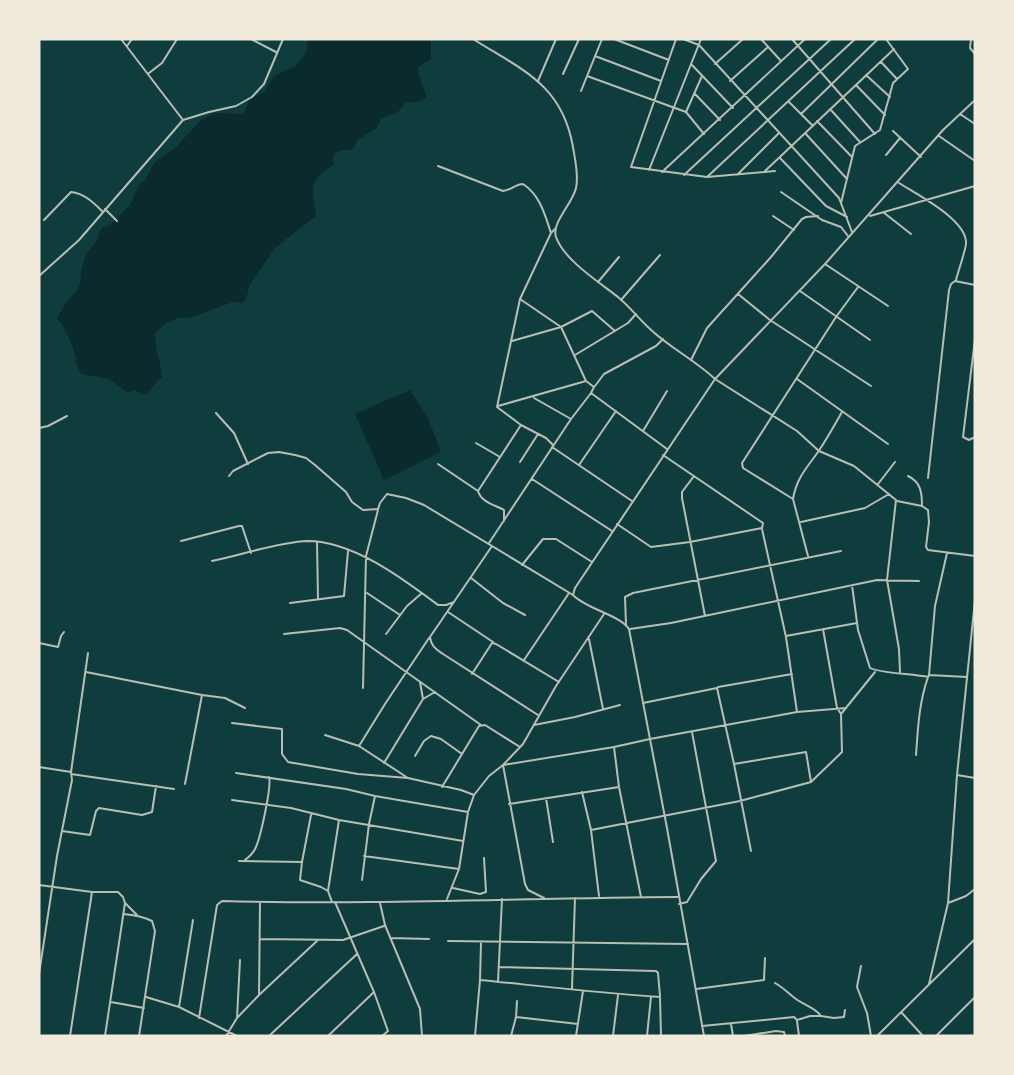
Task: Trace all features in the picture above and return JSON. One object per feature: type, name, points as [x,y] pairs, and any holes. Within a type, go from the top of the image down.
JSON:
[{"type":"street","points":[[121,39],[183,120]]},
{"type":"street","points":[[127,46],[132,39]]},
{"type":"street","points":[[149,74],[162,63],[177,39]]},
{"type":"street","points":[[251,39],[276,52]]},
{"type":"street","points":[[39,276],[63,256],[183,120],[236,106],[252,97],[264,84],[283,39]]},
{"type":"street","points":[[472,39],[538,81],[552,94],[567,120],[577,173],[576,188],[556,229],[551,233],[520,299],[497,398],[497,407],[632,501]]},
{"type":"street","points":[[538,81],[556,39]]},
{"type":"street","points":[[563,74],[579,39]]},
{"type":"street","points":[[581,91],[602,39]]},
{"type":"street","points":[[614,39],[669,60]]},
{"type":"street","points":[[676,39],[631,166],[707,177],[775,171]]},
{"type":"street","points":[[683,39],[699,45],[839,198],[852,232]]},
{"type":"street","points":[[649,170],[701,39]]},
{"type":"street","points":[[715,64],[743,39]]},
{"type":"street","points":[[761,39],[781,61]]},
{"type":"street","points":[[792,39],[875,134]]},
{"type":"street","points":[[662,172],[805,39]]},
{"type":"street","points":[[684,175],[831,39]]},
{"type":"street","points":[[707,177],[855,39]]},
{"type":"street","points":[[801,114],[878,39]]},
{"type":"street","points":[[841,203],[855,146],[880,130],[893,84],[908,69],[886,39]]},
{"type":"street","points":[[970,39],[970,48],[975,54]]},
{"type":"street","points":[[730,81],[768,47]]},
{"type":"street","points":[[764,172],[894,49]]},
{"type":"street","points":[[595,56],[661,81]]},
{"type":"street","points":[[881,61],[897,79]]},
{"type":"street","points":[[692,65],[733,108]]},
{"type":"street","points":[[686,112],[702,75]]},
{"type":"street","points":[[866,75],[890,98]]},
{"type":"street","points":[[587,76],[686,112],[704,134]]},
{"type":"street","points":[[856,85],[885,115]]},
{"type":"street","points":[[695,93],[720,120]]},
{"type":"street","points":[[573,595],[575,588],[612,531],[715,379],[800,291],[939,136],[975,100]]},
{"type":"street","points":[[789,102],[812,125]]},
{"type":"street","points":[[830,109],[860,142]]},
{"type":"street","points":[[960,114],[975,124]]},
{"type":"street","points":[[817,121],[852,158]]},
{"type":"street","points":[[893,131],[921,157]]},
{"type":"street","points":[[737,175],[779,133]]},
{"type":"street","points":[[805,133],[847,179]]},
{"type":"street","points":[[939,136],[975,161]]},
{"type":"street","points":[[886,155],[900,138]]},
{"type":"street","points":[[779,157],[826,206],[847,217]]},
{"type":"street","points":[[438,165],[503,190],[511,190],[523,184],[534,194],[543,209],[551,233]]},
{"type":"street","points":[[899,183],[958,224],[966,241],[956,281],[951,284],[946,311],[928,478]]},
{"type":"street","points":[[868,217],[975,186]]},
{"type":"street","points":[[44,220],[68,193],[75,191],[117,221]]},
{"type":"street","points":[[782,192],[818,216],[841,227],[848,236]]},
{"type":"street","points":[[883,212],[911,234]]},
{"type":"street","points":[[773,216],[794,230]]},
{"type":"street","points":[[691,360],[707,328],[802,219],[807,216],[818,216]]},
{"type":"street","points":[[556,229],[556,237],[570,257],[621,300],[650,330],[715,379],[797,431],[819,451],[854,466],[897,501],[922,506],[928,510],[927,549],[975,556]]},
{"type":"street","points":[[621,300],[660,255]]},
{"type":"street","points":[[598,282],[619,257]]},
{"type":"street","points":[[825,264],[888,306]]},
{"type":"street","points":[[956,281],[975,285]]},
{"type":"street","points":[[793,499],[742,466],[742,463],[771,415],[858,287]]},
{"type":"street","points":[[800,291],[870,339]]},
{"type":"street","points":[[738,294],[770,320],[871,386]]},
{"type":"street","points":[[520,299],[561,327],[586,381],[594,387]]},
{"type":"street","points":[[512,340],[561,327],[591,311],[615,331]]},
{"type":"street","points":[[575,355],[628,324],[636,315]]},
{"type":"street","points":[[359,746],[471,578],[552,446],[594,387],[604,374],[656,346],[663,339]]},
{"type":"street","points":[[975,339],[963,437],[969,440],[975,437]]},
{"type":"street","points":[[796,379],[888,444]]},
{"type":"street","points":[[498,406],[586,381]]},
{"type":"street","points":[[642,430],[667,391]]},
{"type":"street","points":[[591,393],[667,449]]},
{"type":"street","points":[[533,397],[571,419]]},
{"type":"street","points":[[579,465],[616,411]]},
{"type":"street","points":[[808,556],[793,499],[803,470],[819,451],[842,412]]},
{"type":"street","points":[[216,413],[234,433],[248,464]]},
{"type":"street","points":[[39,428],[67,416]]},
{"type":"street","points":[[478,491],[520,425]]},
{"type":"street","points":[[520,462],[538,434]]},
{"type":"street","points":[[476,443],[500,457]]},
{"type":"street","points":[[230,476],[268,453],[279,452],[306,458],[346,492],[352,502],[363,510],[378,509]]},
{"type":"street","points":[[663,455],[763,523],[762,528],[786,637],[797,712]]},
{"type":"street","points":[[878,484],[895,462]]},
{"type":"street","points":[[438,464],[478,491],[479,496],[504,510],[504,523]]},
{"type":"street","points":[[694,476],[682,492],[682,498],[705,616]]},
{"type":"street","points":[[908,476],[918,483],[922,506]]},
{"type":"street","points":[[532,479],[612,531]]},
{"type":"street","points":[[363,688],[366,556],[378,509],[384,495],[387,494],[424,505],[491,544],[569,594],[626,625],[629,629],[665,816],[704,1036]]},
{"type":"street","points":[[800,522],[865,508],[889,494]]},
{"type":"street","points":[[897,501],[886,580],[899,649],[900,672]]},
{"type":"street","points":[[617,524],[651,547],[762,528]]},
{"type":"street","points":[[181,541],[242,526],[251,553]]},
{"type":"street","points":[[522,565],[543,539],[549,537],[592,562]]},
{"type":"street","points":[[212,561],[297,542],[317,542],[366,556],[438,604],[446,605],[454,602]]},
{"type":"street","points":[[317,542],[318,599]]},
{"type":"street","points":[[290,603],[344,596],[348,551]]},
{"type":"street","points":[[626,625],[626,596],[808,556],[841,551]]},
{"type":"street","points":[[916,755],[918,714],[929,676],[935,606],[947,553]]},
{"type":"street","points":[[471,578],[503,603],[525,615]]},
{"type":"street","points":[[629,629],[705,616],[852,585],[886,580],[919,581]]},
{"type":"street","points":[[852,585],[857,623],[869,666],[876,671],[968,677]]},
{"type":"street","points":[[366,592],[400,615]]},
{"type":"street","points":[[386,633],[422,593]]},
{"type":"street","points":[[524,660],[569,594]]},
{"type":"street","points":[[929,984],[948,903],[957,775],[975,600]]},
{"type":"street","points":[[447,612],[559,682]]},
{"type":"street","points":[[447,899],[459,869],[468,812],[474,795],[489,776],[520,747],[604,614]]},
{"type":"street","points":[[786,637],[857,623]]},
{"type":"street","points":[[284,634],[340,628],[347,630],[481,725],[485,725],[520,747]]},
{"type":"street","points":[[591,830],[740,801],[811,782],[842,752],[841,714],[837,708],[823,629]]},
{"type":"street","points":[[39,643],[58,646],[64,632]]},
{"type":"street","points":[[430,637],[433,647],[539,716]]},
{"type":"street","points":[[589,639],[603,709]]},
{"type":"street","points":[[472,674],[488,648],[496,644]]},
{"type":"street","points":[[39,974],[72,780],[71,773],[88,653]]},
{"type":"street","points":[[841,714],[876,671]]},
{"type":"street","points":[[85,672],[225,698],[245,708]]},
{"type":"street","points":[[643,703],[792,674]]},
{"type":"street","points":[[420,682],[423,699]]},
{"type":"street","points":[[717,687],[751,851]]},
{"type":"street","points":[[384,763],[423,699],[435,692]]},
{"type":"street","points":[[185,784],[202,695]]},
{"type":"street","points":[[534,725],[620,705]]},
{"type":"street","points":[[502,765],[614,747],[797,712],[846,708]]},
{"type":"street","points":[[232,723],[282,729],[282,754],[288,762],[358,774],[408,778],[474,795]]},
{"type":"street","points":[[442,787],[478,726],[481,725]]},
{"type":"street","points":[[680,904],[687,902],[701,879],[716,861],[692,732]]},
{"type":"street","points":[[325,735],[359,746],[408,778]]},
{"type":"street","points":[[416,756],[424,741],[431,736],[441,739],[462,754]]},
{"type":"street","points":[[614,747],[619,787],[641,897]]},
{"type":"street","points":[[734,764],[806,752],[811,782]]},
{"type":"street","points":[[502,765],[525,884],[528,890],[546,899]]},
{"type":"street","points":[[39,767],[174,789]]},
{"type":"street","points":[[236,772],[346,789],[468,812]]},
{"type":"street","points":[[957,775],[975,778]]},
{"type":"street","points":[[245,860],[256,848],[267,806],[271,783],[269,777]]},
{"type":"street","points":[[62,831],[90,835],[96,811],[99,808],[147,814],[152,812],[156,786]]},
{"type":"street","points":[[509,804],[619,787]]},
{"type":"street","points":[[582,792],[591,830],[599,897]]},
{"type":"street","points":[[362,880],[375,796]]},
{"type":"street","points":[[546,798],[554,842]]},
{"type":"street","points":[[232,800],[291,808],[311,815],[464,841]]},
{"type":"street","points":[[311,815],[300,880],[328,891]]},
{"type":"street","points":[[339,820],[328,891],[374,993],[388,1031],[382,1036]]},
{"type":"street","points":[[364,856],[459,869]]},
{"type":"street","points":[[453,888],[480,894],[486,892],[484,858]]},
{"type":"street","points":[[239,861],[302,862]]},
{"type":"street","points":[[39,885],[92,892],[118,892],[123,897],[123,914],[105,1036]]},
{"type":"street","points":[[948,903],[966,896],[975,889]]},
{"type":"street","points":[[70,1036],[92,892]]},
{"type":"street","points":[[572,988],[575,897]]},
{"type":"street","points":[[200,1018],[217,905],[222,901],[380,903],[447,899],[678,897]]},
{"type":"street","points":[[498,982],[502,899]]},
{"type":"street","points":[[259,995],[260,902]]},
{"type":"street","points":[[124,903],[137,915]]},
{"type":"street","points":[[380,903],[385,925],[420,1010],[422,1036]]},
{"type":"street","points":[[123,914],[137,915],[152,921],[155,931],[139,1036]]},
{"type":"street","points":[[179,1007],[193,920]]},
{"type":"street","points":[[260,939],[344,940],[385,925]]},
{"type":"street","points":[[391,938],[429,939]]},
{"type":"street","points":[[877,1036],[975,939]]},
{"type":"street","points":[[226,1036],[237,1018],[259,995],[318,940]]},
{"type":"street","points":[[448,941],[688,944]]},
{"type":"street","points":[[475,1036],[481,942]]},
{"type":"street","points":[[269,1036],[357,954]]},
{"type":"street","points":[[696,989],[764,980],[765,958]]},
{"type":"street","points":[[237,1018],[240,960]]},
{"type":"street","points":[[861,966],[857,987],[867,1013],[871,1036]]},
{"type":"street","points":[[499,967],[656,971],[660,997],[661,1036]]},
{"type":"street","points":[[480,980],[572,988],[618,995],[660,997]]},
{"type":"street","points":[[776,983],[821,1016]]},
{"type":"street","points":[[576,1036],[583,990]]},
{"type":"street","points":[[328,1036],[374,993]]},
{"type":"street","points":[[613,1036],[618,995]]},
{"type":"street","points":[[647,1036],[651,996]]},
{"type":"street","points":[[146,997],[179,1007],[237,1036]]},
{"type":"street","points":[[936,1036],[975,998]]},
{"type":"street","points":[[511,1036],[517,1001]]},
{"type":"street","points":[[110,1002],[144,1008]]},
{"type":"street","points":[[797,1020],[821,1016],[844,1017],[845,1010]]},
{"type":"street","points":[[901,1012],[923,1036]]},
{"type":"street","points":[[516,1017],[578,1024]]},
{"type":"street","points":[[702,1026],[794,1017],[797,1020]]},
{"type":"street","points":[[797,1020],[799,1036]]},
{"type":"street","points":[[731,1024],[733,1036]]},
{"type":"street","points":[[744,1036],[776,1031],[784,1032],[785,1036]]},
{"type":"water","points":[[308,39],[431,39],[431,59],[418,67],[426,97],[422,101],[405,103],[399,111],[381,119],[377,128],[357,140],[351,150],[335,153],[334,165],[319,176],[314,186],[316,216],[276,247],[250,284],[246,299],[242,303],[233,302],[189,318],[175,319],[155,333],[162,377],[145,394],[134,390],[128,393],[109,379],[82,374],[70,341],[57,318],[69,298],[76,293],[86,254],[98,239],[100,231],[103,227],[109,226],[130,205],[139,185],[145,180],[155,162],[175,148],[201,120],[215,113],[244,114],[250,98],[265,92],[274,76],[296,66],[306,53]]},
{"type":"water","points":[[410,390],[428,418],[441,452],[384,480],[355,414]]}]
